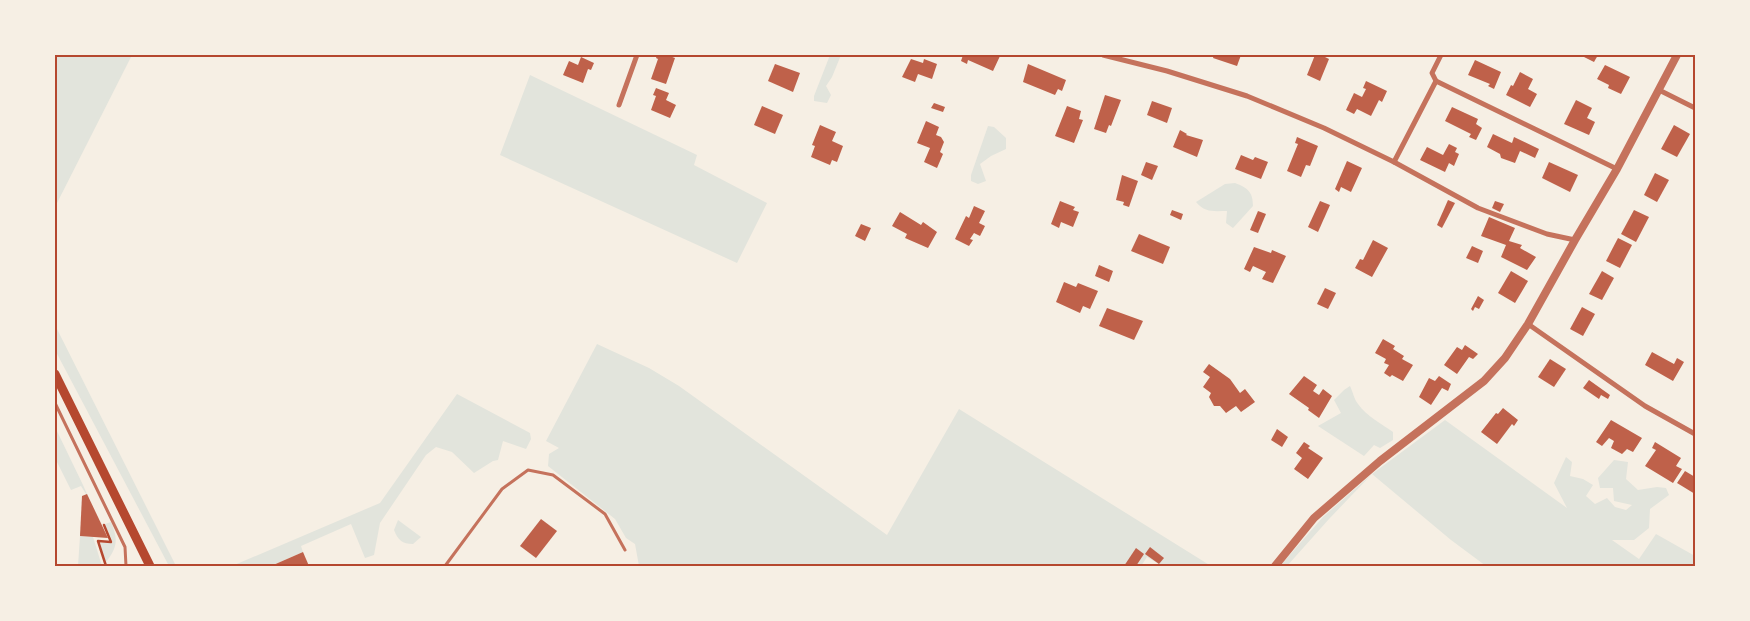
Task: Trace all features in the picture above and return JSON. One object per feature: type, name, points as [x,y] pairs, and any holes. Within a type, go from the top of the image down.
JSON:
[{"type":"main road","points":[[55,374],[150,566]]},
{"type":"street","points":[[619,105],[637,55]]},
{"type":"street","points":[[1103,55],[1167,71],[1247,96],[1324,128],[1394,162],[1478,208],[1547,234],[1575,240]]},
{"type":"street","points":[[1440,55],[1432,73],[1436,81],[1617,169]]},
{"type":"street","points":[[1275,566],[1314,518],[1380,461],[1484,380],[1505,358],[1528,324],[1617,169],[1677,55]]},
{"type":"street","points":[[1394,162],[1436,81]]},
{"type":"street","points":[[1658,90],[1695,108]]},
{"type":"street","points":[[1528,324],[1645,406],[1695,434]]},
{"type":"lane","points":[[55,403],[126,548],[126,566]]},
{"type":"lane","points":[[445,566],[502,489],[528,470],[554,475],[605,514],[625,550]]},
{"type":"path","points":[[104,524],[111,542],[98,541],[106,566]]},
{"type":"shaded area","points":[[55,55],[132,55],[55,207]]},
{"type":"shaded area","points":[[830,55],[841,55],[826,86],[831,95],[827,103],[814,101],[814,96]]},
{"type":"shaded area","points":[[530,75],[697,155],[694,165],[767,203],[737,263],[500,155]]},
{"type":"shaded area","points":[[988,126],[994,127],[1006,138],[1006,149],[980,164],[986,181],[978,184],[971,181],[971,175]]},
{"type":"shaded area","points":[[1235,183],[1249,191],[1253,206],[1233,228],[1226,223],[1227,211],[1206,210],[1196,202],[1225,184]]},
{"type":"shaded area","points":[[55,325],[176,566],[169,566],[55,350]]},
{"type":"shaded area","points":[[597,344],[649,368],[679,386],[887,535],[959,409],[1211,566],[1162,566],[1147,557],[1141,566],[639,566],[635,544],[626,538],[615,519],[548,466],[549,454],[559,448],[546,441]]},
{"type":"shaded area","points":[[1350,386],[1355,400],[1361,408],[1393,432],[1393,440],[1380,448],[1374,445],[1364,456],[1318,426],[1341,413],[1334,400]]},
{"type":"shaded area","points":[[457,394],[530,433],[531,439],[526,449],[503,441],[498,460],[493,461],[474,473],[452,452],[436,447],[426,455],[380,523],[374,555],[365,558],[351,524],[301,546],[303,552],[271,566],[232,566],[380,503]]},
{"type":"shaded area","points":[[1445,420],[1567,508],[1554,483],[1566,457],[1572,462],[1570,476],[1583,479],[1593,485],[1586,496],[1595,504],[1607,498],[1615,507],[1626,510],[1632,505],[1614,501],[1613,488],[1600,488],[1598,478],[1614,460],[1628,462],[1626,479],[1638,490],[1657,487],[1666,488],[1669,495],[1650,509],[1649,528],[1634,540],[1612,540],[1639,559],[1656,534],[1695,556],[1695,566],[1486,566],[1451,540],[1372,474]]},
{"type":"shaded area","points":[[55,427],[87,494],[81,486],[71,490],[55,458]]},
{"type":"shaded area","points":[[1372,474],[1287,566],[1280,566],[1323,517]]},
{"type":"shaded area","points":[[398,520],[421,537],[413,544],[401,541],[394,530]]},
{"type":"shaded area","points":[[111,522],[116,543],[113,552],[106,562],[100,543],[113,543],[105,524]]},
{"type":"shaded area","points":[[80,536],[93,537],[102,566],[78,566]]},
{"type":"building","points":[[657,55],[667,55],[675,58],[666,84],[651,79],[658,59],[656,58]]},
{"type":"building","points":[[963,55],[1000,56],[993,71],[968,60],[967,64],[961,61]]},
{"type":"building","points":[[1214,55],[1241,55],[1237,66],[1213,58]]},
{"type":"building","points":[[1315,55],[1321,55],[1329,59],[1320,81],[1307,75]]},
{"type":"building","points":[[1580,55],[1598,55],[1594,62]]},
{"type":"building","points":[[581,57],[594,63],[591,70],[588,69],[583,83],[563,75],[569,61],[578,65]]},
{"type":"building","points":[[911,59],[923,63],[924,59],[937,64],[932,79],[918,74],[915,82],[902,77]]},
{"type":"building","points":[[1475,60],[1501,72],[1494,89],[1488,86],[1490,84],[1468,75]]},
{"type":"building","points":[[775,64],[800,73],[793,92],[768,81]]},
{"type":"building","points":[[1028,64],[1066,80],[1062,91],[1058,89],[1055,95],[1023,82]]},
{"type":"building","points":[[1605,65],[1630,77],[1621,94],[1608,88],[1609,85],[1597,79]]},
{"type":"building","points":[[1520,72],[1533,79],[1528,89],[1537,94],[1530,107],[1506,95]]},
{"type":"building","points":[[1366,81],[1387,91],[1382,102],[1379,100],[1371,116],[1357,109],[1354,114],[1346,110],[1354,93],[1362,97],[1366,89],[1363,88]]},
{"type":"building","points":[[656,88],[669,93],[666,100],[676,105],[670,118],[651,110],[656,96],[653,95]]},
{"type":"building","points":[[1105,95],[1121,100],[1111,126],[1109,125],[1106,133],[1094,129]]},
{"type":"building","points":[[1576,100],[1592,108],[1587,118],[1595,122],[1589,135],[1564,124]]},
{"type":"building","points":[[1152,101],[1172,108],[1167,123],[1147,115]]},
{"type":"building","points":[[934,103],[945,107],[943,112],[931,108]]},
{"type":"building","points":[[762,106],[783,115],[775,134],[754,125]]},
{"type":"building","points":[[1067,106],[1081,111],[1079,119],[1083,120],[1074,143],[1055,136]]},
{"type":"building","points":[[1452,107],[1478,119],[1476,124],[1482,128],[1476,140],[1469,137],[1471,134],[1445,121]]},
{"type":"building","points":[[926,121],[939,127],[936,135],[941,137],[944,142],[940,152],[943,154],[937,168],[924,162],[930,148],[917,143]]},
{"type":"building","points":[[820,125],[836,132],[832,141],[843,146],[837,162],[832,160],[830,165],[811,157],[815,146],[812,145]]},
{"type":"building","points":[[1674,125],[1690,134],[1677,157],[1661,149]]},
{"type":"building","points":[[1180,130],[1186,135],[1203,140],[1197,157],[1173,147]]},
{"type":"building","points":[[1493,134],[1512,143],[1514,137],[1539,149],[1535,158],[1520,151],[1515,163],[1501,158],[1500,154],[1487,147]]},
{"type":"building","points":[[1297,137],[1318,146],[1310,166],[1306,165],[1301,177],[1287,171],[1298,144],[1295,143]]},
{"type":"building","points":[[1449,144],[1457,148],[1455,152],[1459,154],[1454,166],[1449,163],[1445,172],[1420,160],[1427,147],[1443,155]]},
{"type":"building","points":[[1241,155],[1253,160],[1255,157],[1268,162],[1261,179],[1235,169]]},
{"type":"building","points":[[1347,161],[1362,168],[1351,192],[1341,187],[1339,192],[1335,189]]},
{"type":"building","points":[[1146,162],[1158,166],[1152,180],[1141,175]]},
{"type":"building","points":[[1549,162],[1578,175],[1570,192],[1542,178]]},
{"type":"building","points":[[1655,173],[1669,180],[1657,202],[1644,195]]},
{"type":"building","points":[[1122,175],[1138,181],[1129,207],[1123,205],[1124,202],[1116,200]]},
{"type":"building","points":[[1448,200],[1455,203],[1442,228],[1437,225]]},
{"type":"building","points":[[1060,201],[1075,207],[1073,210],[1079,212],[1073,227],[1061,222],[1059,228],[1051,224]]},
{"type":"building","points":[[1320,201],[1330,205],[1318,232],[1308,227]]},
{"type":"building","points":[[1495,201],[1504,204],[1500,212],[1492,208]]},
{"type":"building","points":[[974,206],[985,211],[979,223],[985,226],[980,236],[974,233],[970,239],[973,240],[969,246],[955,239],[966,216],[969,218]]},
{"type":"building","points":[[1172,210],[1183,214],[1181,220],[1170,215]]},
{"type":"building","points":[[1634,210],[1649,217],[1636,242],[1621,234]]},
{"type":"building","points":[[1258,211],[1266,214],[1258,233],[1250,230]]},
{"type":"building","points":[[900,212],[921,225],[923,222],[937,232],[928,248],[905,238],[907,234],[892,226]]},
{"type":"building","points":[[1489,217],[1515,228],[1509,241],[1522,245],[1520,248],[1536,257],[1527,270],[1501,257],[1506,245],[1481,236]]},
{"type":"building","points":[[861,224],[871,228],[865,241],[855,236]]},
{"type":"building","points":[[1139,234],[1170,247],[1163,264],[1131,251]]},
{"type":"building","points":[[1618,238],[1632,245],[1620,268],[1606,261]]},
{"type":"building","points":[[1373,240],[1388,248],[1372,277],[1355,268],[1360,259],[1363,260]]},
{"type":"building","points":[[1472,246],[1483,251],[1478,263],[1466,258]]},
{"type":"building","points":[[1254,247],[1271,253],[1272,250],[1286,256],[1273,283],[1262,279],[1266,272],[1253,266],[1250,272],[1244,269]]},
{"type":"building","points":[[1099,265],[1113,271],[1109,282],[1095,276]]},
{"type":"building","points":[[1511,271],[1528,281],[1515,303],[1498,293]]},
{"type":"building","points":[[1602,271],[1614,278],[1602,300],[1589,294]]},
{"type":"building","points":[[1064,282],[1076,287],[1078,283],[1098,291],[1090,309],[1083,306],[1080,313],[1056,302]]},
{"type":"building","points":[[1325,288],[1336,293],[1328,309],[1317,304]]},
{"type":"building","points":[[1478,296],[1484,300],[1479,309],[1475,307],[1473,311],[1471,309]]},
{"type":"building","points":[[1582,307],[1595,314],[1583,336],[1570,329]]},
{"type":"building","points":[[1107,308],[1143,321],[1134,340],[1099,326]]},
{"type":"building","points":[[1383,339],[1395,346],[1393,349],[1404,356],[1402,359],[1413,365],[1403,381],[1384,373],[1389,365],[1384,363],[1386,359],[1375,353]]},
{"type":"building","points":[[1465,345],[1478,354],[1473,359],[1469,357],[1457,374],[1444,365],[1457,347],[1462,350]]},
{"type":"building","points":[[1652,352],[1674,364],[1677,358],[1684,362],[1673,381],[1645,365]]},
{"type":"building","points":[[1550,359],[1566,369],[1554,387],[1538,377]]},
{"type":"building","points":[[1209,364],[1230,379],[1240,393],[1245,389],[1255,402],[1241,412],[1236,406],[1226,413],[1220,406],[1214,406],[1209,397],[1211,393],[1203,387],[1210,377],[1203,372]]},
{"type":"building","points":[[1304,376],[1317,385],[1313,391],[1319,395],[1323,389],[1332,396],[1319,418],[1308,410],[1309,408],[1289,394]]},
{"type":"building","points":[[1439,376],[1451,384],[1448,391],[1442,388],[1431,405],[1419,397],[1429,378],[1435,381]]},
{"type":"building","points":[[1589,380],[1610,395],[1608,399],[1601,395],[1599,399],[1583,388]]},
{"type":"building","points":[[1503,408],[1518,420],[1514,426],[1512,424],[1497,444],[1481,432],[1496,413],[1498,414]]},
{"type":"building","points":[[1611,420],[1642,438],[1633,452],[1627,449],[1622,454],[1611,448],[1614,441],[1609,438],[1602,446],[1596,442]]},
{"type":"building","points":[[1277,429],[1288,437],[1282,447],[1271,440]]},
{"type":"building","points":[[1304,442],[1310,446],[1308,448],[1323,458],[1308,479],[1294,469],[1302,458],[1296,453]]},
{"type":"building","points":[[1655,442],[1681,458],[1676,466],[1682,469],[1673,483],[1645,466],[1656,450],[1652,448]]},
{"type":"building","points":[[1685,471],[1695,477],[1695,494],[1677,483]]},
{"type":"building","points":[[87,494],[108,538],[80,536],[82,496]]},
{"type":"building","points":[[541,519],[557,531],[536,558],[520,546]]},
{"type":"building","points":[[1150,547],[1164,558],[1159,564],[1145,554]]},
{"type":"building","points":[[1136,548],[1144,554],[1136,566],[1124,566]]},
{"type":"building","points":[[303,552],[309,566],[271,566]]}]
